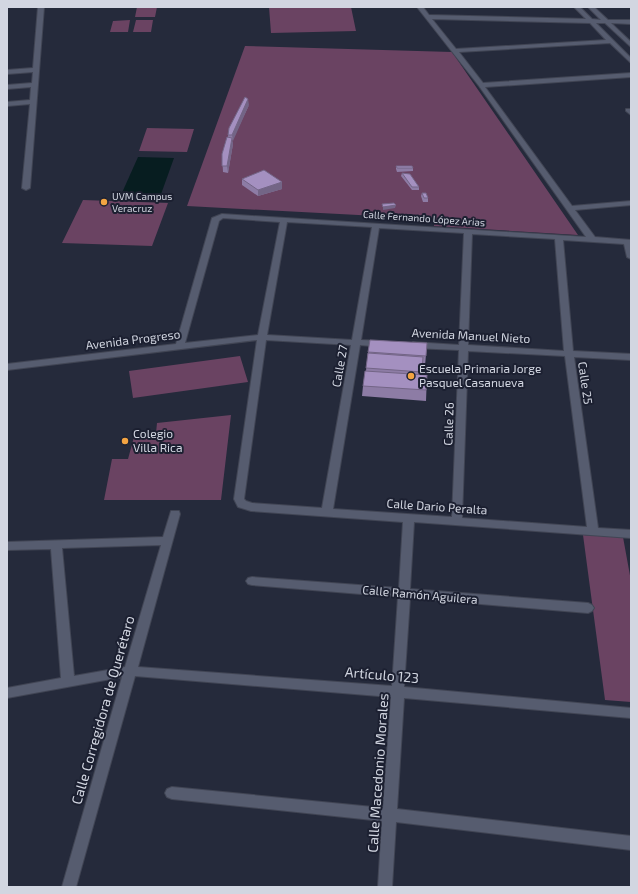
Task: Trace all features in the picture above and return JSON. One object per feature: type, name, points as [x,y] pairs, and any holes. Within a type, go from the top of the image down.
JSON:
[{"type":"street","points":[[26,188],[41,7]]},
{"type":"street","points":[[420,7],[481,85],[592,239]]},
{"type":"street","points":[[577,7],[631,60]]},
{"type":"street","points":[[591,7],[631,45]]},
{"type":"street","points":[[427,17],[631,22]]},
{"type":"street","points":[[455,51],[610,41]]},
{"type":"street","points":[[7,72],[36,70]]},
{"type":"street","points":[[481,85],[631,75]]},
{"type":"street","points":[[7,87],[35,85]]},
{"type":"street","points":[[7,104],[34,102]]},
{"type":"street","points":[[571,208],[631,203]]},
{"type":"street","name":"Calle Fernando López Arias","points":[[180,347],[216,218],[222,216],[629,242]]},
{"type":"street","points":[[262,337],[284,220]]},
{"type":"street","name":"Calle 27","points":[[327,512],[376,225]]},
{"type":"street","name":"Calle 26","points":[[457,521],[468,231]]},
{"type":"street","name":"Calle 25","points":[[559,237],[569,354],[593,531]]},
{"type":"street","points":[[629,242],[631,257]]},
{"type":"street","name":"Avenida Progreso","points":[[7,367],[262,337]]},
{"type":"street","name":"Avenida Manuel Nieto","points":[[262,337],[631,357]]},
{"type":"street","name":"Calle Dario Peralta","points":[[262,337],[238,499],[242,504],[250,507],[631,534]]},
{"type":"street","name":"Calle Corregidora de Querétaro","points":[[69,887],[175,514]]},
{"type":"street","name":"Calle Macedonio Morales","points":[[385,887],[410,518]]},
{"type":"street","points":[[7,546],[167,541]]},
{"type":"street","points":[[56,545],[68,682]]},
{"type":"street","name":"Calle Ramón Aguilera","points":[[252,581],[588,608]]},
{"type":"street","name":"Artículo 123","points":[[7,693],[130,671],[398,692],[631,713]]},
{"type":"street","points":[[172,793],[390,815],[631,843]]},
{"type":"shaded area","points":[[137,7],[157,7],[155,17],[135,17]]},
{"type":"shaded area","points":[[269,7],[351,7],[356,31],[271,33]]},
{"type":"shaded area","points":[[130,20],[128,32],[110,32],[113,21]]},
{"type":"shaded area","points":[[136,20],[153,20],[151,32],[133,32]]},
{"type":"shaded area","points":[[245,46],[452,52],[578,235],[434,226],[434,219],[187,206]]},
{"type":"shaded area","points":[[147,128],[194,129],[187,152],[139,151]]},
{"type":"shaded area","points":[[138,157],[174,158],[160,197],[121,195]]},
{"type":"shaded area","points":[[83,200],[168,203],[152,246],[62,243]]},
{"type":"shaded area","points":[[240,356],[248,382],[133,398],[129,371]]},
{"type":"shaded area","points":[[231,415],[221,500],[104,500],[112,459],[128,459],[134,437],[156,433],[157,423]]},
{"type":"shaded area","points":[[583,535],[623,537],[631,581],[631,702],[605,700]]},
{"type":"building","points":[[245,97],[248,99],[232,135],[228,135],[229,128]]},
{"type":"building","points":[[227,137],[232,138],[227,166],[222,166],[222,154]]},
{"type":"building","points":[[396,166],[412,166],[413,168],[397,168]]},
{"type":"building","points":[[264,170],[282,182],[258,190],[242,179]]},
{"type":"building","points":[[402,173],[410,174],[419,187],[412,187]]},
{"type":"building","points":[[422,193],[426,193],[428,198],[424,198]]},
{"type":"building","points":[[394,203],[396,205],[383,207],[382,204]]},
{"type":"building","points":[[370,340],[427,343],[426,356],[368,352]]},
{"type":"building","points":[[368,353],[423,357],[422,372],[366,368]]},
{"type":"building","points":[[365,371],[427,375],[426,390],[363,386]]},
{"type":"place","name":"UVM Campus Veracruz","points":[[104,202]]},
{"type":"place","name":"Escuela Primaria Jorge Pasquel Casanueva","points":[[411,376]]},
{"type":"place","name":"Colegio Villa Rica","points":[[125,441]]}]
